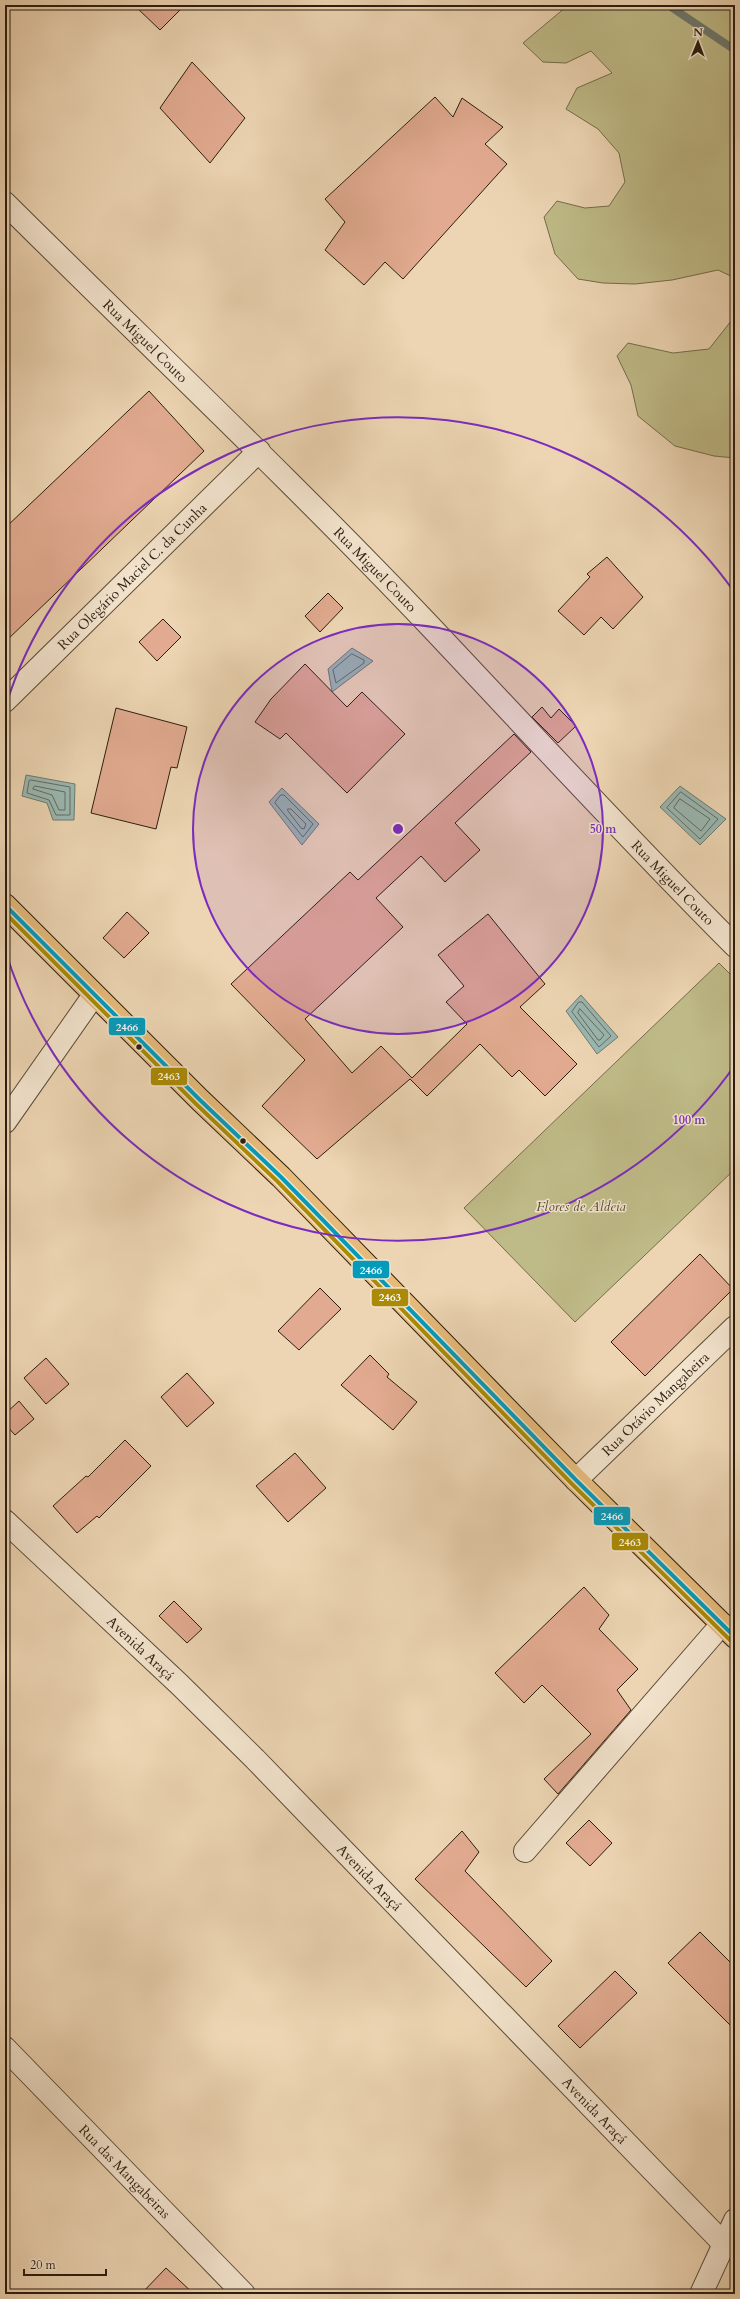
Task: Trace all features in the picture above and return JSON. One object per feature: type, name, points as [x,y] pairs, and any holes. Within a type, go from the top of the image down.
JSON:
[{"type":"main road","points":[[5,905],[200,1100],[281,1177],[576,1480],[728,1631]]},
{"type":"street","name":"Rua Miguel Couto","points":[[5,203],[259,451],[427,623],[670,881],[735,946]]},
{"type":"street","name":"Rua Olegário Maciel C. da Cunha","points":[[5,701],[259,451]]},
{"type":"street","points":[[5,1122],[94,995]]},
{"type":"street","name":"Rua Otávio Mangabeira","points":[[576,1480],[735,1327]]},
{"type":"street","name":"Avenida Araçá","points":[[5,1521],[179,1684],[260,1765],[724,2244]]},
{"type":"street","points":[[525,1851],[728,1631]]},
{"type":"street","name":"Rua das Mangabeiras","points":[[5,2048],[244,2294]]},
{"type":"street","points":[[701,2294],[735,2220]]},
{"type":"green space","points":[[566,5],[735,5],[735,278],[718,270],[672,280],[635,284],[603,283],[578,279],[555,254],[544,217],[557,201],[585,208],[609,206],[625,182],[619,153],[598,129],[566,109],[577,88],[612,73],[591,51],[566,63],[543,62],[523,43],[566,7]]},
{"type":"green space","points":[[735,316],[735,458],[714,456],[675,446],[638,416],[631,385],[617,356],[628,343],[673,353],[709,349]]},
{"type":"green space","name":"Flores de Aldeia","points":[[719,963],[735,979],[735,1169],[575,1322],[464,1208]]},
{"type":"water","points":[[352,648],[373,661],[332,692],[328,669]]},
{"type":"water","points":[[26,775],[75,784],[74,820],[53,820],[47,803],[22,796]]},
{"type":"water","points":[[680,786],[726,819],[700,845],[660,807]]},
{"type":"water","points":[[282,788],[319,824],[302,845],[269,802]]},
{"type":"water","points":[[581,995],[618,1037],[597,1054],[566,1011]]},
{"type":"building","points":[[134,5],[185,5],[160,30]]},
{"type":"building","points":[[192,62],[245,118],[210,163],[160,108]]},
{"type":"building","points":[[435,97],[453,117],[462,98],[503,127],[485,144],[507,164],[403,279],[385,262],[364,285],[325,250],[345,222],[325,199]]},
{"type":"building","points":[[149,391],[204,451],[5,642],[5,528]]},
{"type":"building","points":[[607,557],[643,597],[613,629],[601,617],[584,635],[558,611],[590,577],[587,574]]},
{"type":"building","points":[[328,593],[343,608],[320,632],[305,616]]},
{"type":"building","points":[[163,619],[181,637],[157,661],[139,642]]},
{"type":"building","points":[[305,664],[347,707],[362,692],[405,734],[347,793],[286,733],[280,739],[255,722],[271,699]]},
{"type":"building","points":[[542,707],[551,718],[559,709],[576,726],[558,743],[532,717]]},
{"type":"building","points":[[116,708],[187,727],[177,768],[171,767],[156,829],[91,813]]},
{"type":"building","points":[[514,734],[531,752],[455,823],[480,850],[445,882],[421,856],[376,898],[403,927],[305,1019],[352,1073],[381,1046],[412,1078],[467,1024],[446,1002],[464,986],[438,955],[488,914],[545,984],[520,1007],[577,1064],[545,1096],[519,1070],[512,1077],[480,1044],[427,1096],[410,1079],[317,1159],[262,1106],[305,1060],[231,984],[350,872],[358,880]]},
{"type":"building","points":[[127,912],[149,933],[124,958],[103,938]]},
{"type":"building","points":[[700,1254],[733,1289],[645,1376],[611,1342]]},
{"type":"building","points":[[320,1288],[341,1309],[299,1350],[278,1331]]},
{"type":"building","points":[[370,1355],[389,1374],[387,1377],[417,1402],[393,1430],[341,1385]]},
{"type":"building","points":[[46,1358],[69,1384],[46,1404],[24,1378]]},
{"type":"building","points":[[187,1373],[214,1403],[187,1427],[161,1397]]},
{"type":"building","points":[[19,1401],[34,1419],[15,1435],[5,1424],[5,1414]]},
{"type":"building","points":[[125,1440],[151,1466],[99,1518],[97,1516],[77,1533],[53,1506],[86,1476],[88,1477]]},
{"type":"building","points":[[295,1453],[326,1488],[288,1522],[256,1486]]},
{"type":"building","points":[[584,1587],[609,1615],[599,1629],[638,1669],[617,1690],[631,1710],[558,1794],[544,1779],[591,1734],[542,1685],[524,1703],[495,1673]]},
{"type":"building","points":[[174,1601],[202,1629],[187,1643],[159,1616]]},
{"type":"building","points":[[589,1820],[612,1843],[590,1866],[566,1843]]},
{"type":"building","points":[[462,1831],[479,1852],[465,1871],[552,1961],[526,1987],[415,1879]]},
{"type":"building","points":[[700,1932],[735,1967],[735,2030],[668,1963]]},
{"type":"building","points":[[615,1971],[637,1993],[580,2048],[558,2026]]},
{"type":"building","points":[[166,2268],[194,2294],[141,2294]]},
{"type":"waterway","points":[[668,5],[735,50]]},
{"type":"transit line","name":"2466","points":[[5,905],[200,1100],[281,1177],[576,1480],[735,1637]]},
{"type":"transit line","name":"2463","points":[[5,913],[196,1104],[277,1181],[572,1484],[731,1641]]}]
